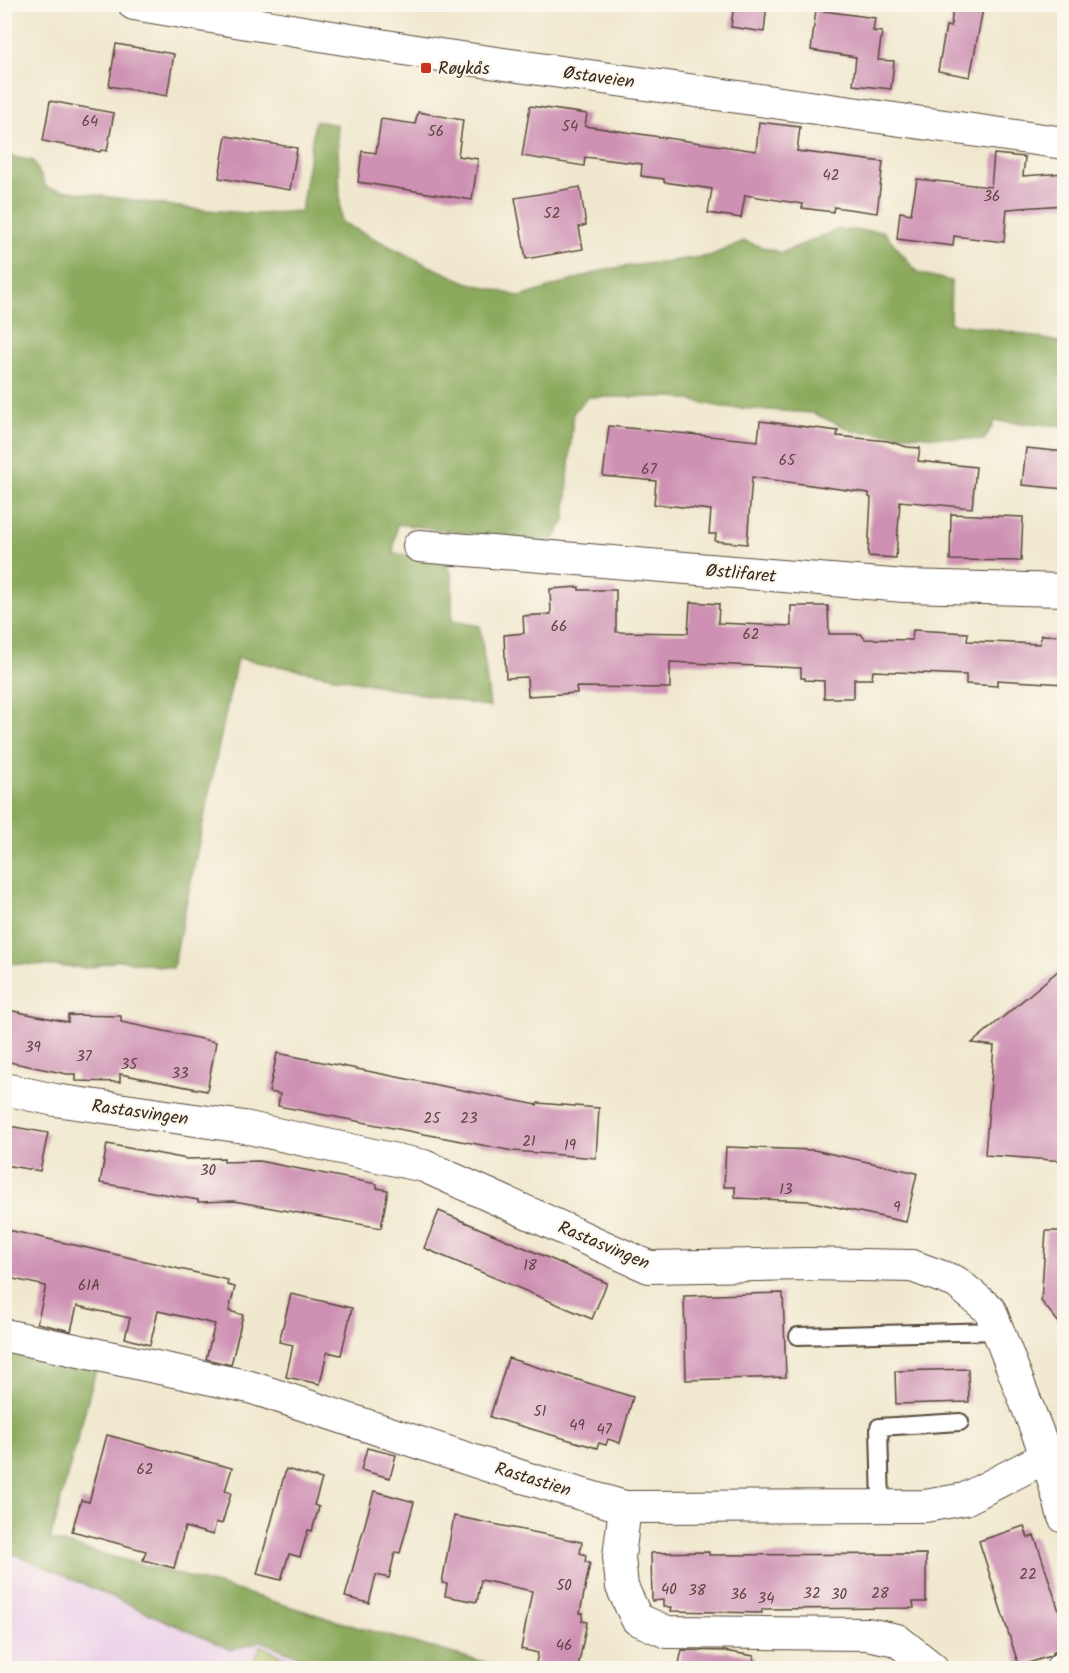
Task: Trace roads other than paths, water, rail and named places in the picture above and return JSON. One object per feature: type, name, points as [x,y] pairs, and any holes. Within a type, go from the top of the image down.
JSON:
[{"type":"street","name":"Østaveien","points":[[134,4],[440,55],[1065,143]]},
{"type":"street","name":"Østlifaret","points":[[419,546],[904,586],[1065,590]]},
{"type":"street","name":"Rastasvingen","points":[[4,1089],[55,1100],[244,1127],[424,1166],[650,1267],[806,1264],[912,1266],[957,1282],[990,1310],[1056,1454],[1065,1517]]},
{"type":"street","name":"Rastastien","points":[[4,1335],[250,1387],[526,1478],[625,1507],[925,1506],[965,1499],[1056,1454]]},
{"type":"street","points":[[625,1507],[619,1557],[622,1587],[637,1619],[667,1632],[867,1634],[897,1640],[932,1668]]},
{"type":"lane","points":[[798,1335],[998,1330]]},
{"type":"lane","points":[[881,1506],[879,1427],[960,1422]]},
{"type":"place","name":"Røykås","points":[[426,68]]}]
